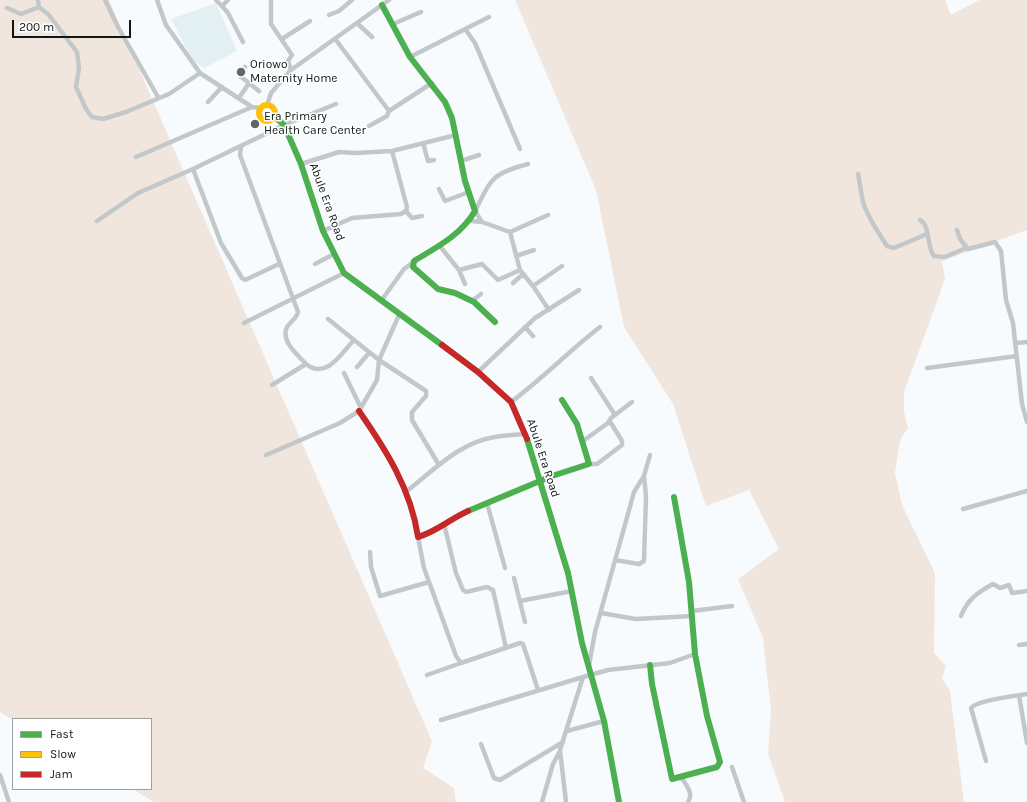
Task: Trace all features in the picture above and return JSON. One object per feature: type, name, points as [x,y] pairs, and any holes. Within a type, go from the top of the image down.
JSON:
[{"type":"street","points":[[38,0],[40,7],[48,14],[77,52],[79,68],[76,87],[86,109],[92,117],[103,119],[113,117],[158,97],[169,94],[200,73]]},
{"type":"street","points":[[105,0],[118,27],[158,97]]},
{"type":"street","points":[[157,0],[166,25],[200,73],[252,107],[260,108],[267,105],[272,93],[291,70],[336,40],[385,2],[393,24],[410,57],[432,83],[445,102],[452,118],[469,192],[482,222]]},
{"type":"street","points":[[216,0],[228,13],[243,42]]},
{"type":"street","points":[[222,6],[228,0]]},
{"type":"street","points":[[271,0],[270,22],[292,55],[288,61],[291,70]]},
{"type":"street","points":[[329,15],[339,10],[352,0]]},
{"type":"street","points":[[7,8],[21,14],[40,7]]},
{"type":"street","points":[[393,24],[421,12]]},
{"type":"street","points":[[410,57],[489,17]]},
{"type":"street","points":[[282,39],[310,21]]},
{"type":"street","points":[[357,23],[372,37]]},
{"type":"street","points":[[465,29],[475,43],[520,149]]},
{"type":"street","points":[[336,40],[389,111]]},
{"type":"street","points":[[245,67],[240,72],[240,76],[259,91]]},
{"type":"street","points":[[239,98],[249,83]]},
{"type":"street","points":[[369,126],[387,116],[389,111],[432,83]]},
{"type":"street","points":[[208,102],[222,87]]},
{"type":"street","points":[[97,221],[113,208],[138,193],[231,152],[284,125],[336,104]]},
{"type":"street","name":"Abule Era Road","points":[[267,105],[274,109],[275,117],[284,125],[301,164],[323,231],[344,273],[478,372],[511,402],[526,434],[572,591],[582,643],[604,721],[619,802]]},
{"type":"street","points":[[136,157],[252,107]]},
{"type":"street","points":[[260,108],[259,113],[262,120],[270,121],[275,117]]},
{"type":"street","points":[[301,164],[339,152],[356,153],[392,151],[456,135]]},
{"type":"street","points":[[423,143],[428,161],[434,160]]},
{"type":"street","points":[[240,147],[240,155],[298,314],[287,328],[285,336],[288,345],[312,369],[325,368],[331,365],[353,341]]},
{"type":"street","points":[[392,151],[407,207],[406,211],[412,218],[422,216]]},
{"type":"street","points":[[231,152],[240,155]]},
{"type":"street","points":[[461,161],[479,155]]},
{"type":"street","points":[[381,301],[404,268],[439,245],[471,221],[488,186],[498,174],[528,164]]},
{"type":"street","points":[[193,169],[221,243],[242,278],[248,279],[279,264]]},
{"type":"street","points":[[858,174],[862,188],[862,199],[867,213],[887,246],[894,248],[927,234]]},
{"type":"street","points":[[439,188],[445,201],[469,192]]},
{"type":"street","points":[[323,231],[352,218],[401,214],[406,211]]},
{"type":"street","points":[[471,221],[482,222],[510,232],[548,215]]},
{"type":"street","points":[[920,220],[924,222],[930,249],[937,257],[945,257],[966,248],[968,249],[995,242],[1001,251],[1006,300],[1016,343],[1022,404],[1027,422]]},
{"type":"street","points":[[957,230],[960,239],[966,248]]},
{"type":"street","points":[[510,232],[522,272],[549,310]]},
{"type":"street","points":[[439,245],[459,270],[465,284]]},
{"type":"street","points":[[516,256],[534,250]]},
{"type":"street","points":[[315,264],[334,254]]},
{"type":"street","points":[[412,263],[413,267],[436,288],[472,301],[486,310],[495,322]]},
{"type":"street","points":[[459,270],[482,264],[498,280],[522,272]]},
{"type":"street","points":[[533,286],[562,266]]},
{"type":"street","points":[[512,283],[522,272]]},
{"type":"street","points":[[244,324],[344,273]]},
{"type":"street","points":[[478,372],[535,318],[579,290]]},
{"type":"street","points":[[472,301],[481,294]]},
{"type":"street","points":[[266,455],[340,423],[360,410],[377,380],[379,360],[399,315]]},
{"type":"street","points":[[328,320],[369,353],[426,391],[426,396],[412,412],[412,420],[439,465]]},
{"type":"street","points":[[525,327],[533,336]]},
{"type":"street","points":[[511,402],[543,377],[576,345],[600,327]]},
{"type":"street","points":[[1016,343],[1027,342]]},
{"type":"street","points":[[357,367],[369,353]]},
{"type":"street","points":[[927,368],[1017,356]]},
{"type":"street","points":[[272,385],[306,364]]},
{"type":"street","points":[[344,373],[360,410],[407,491],[416,519],[420,557],[456,656],[461,663]]},
{"type":"street","points":[[591,378],[615,415]]},
{"type":"street","points":[[562,400],[577,424],[589,464]]},
{"type":"street","points":[[583,441],[608,423],[615,415],[632,402]]},
{"type":"street","points":[[418,537],[429,534],[454,517],[552,476],[589,464],[597,464],[623,443],[618,433],[611,424],[608,423]]},
{"type":"street","points":[[407,491],[458,451],[474,443],[496,436],[526,434]]},
{"type":"street","points":[[589,667],[594,635],[634,492],[644,476],[650,454]]},
{"type":"street","points":[[615,560],[639,564],[644,561],[646,496],[644,476]]},
{"type":"street","points":[[963,509],[1027,491]]},
{"type":"street","points":[[650,665],[672,779],[717,767],[720,762],[707,716],[695,654],[692,613],[683,546],[674,497]]},
{"type":"street","points":[[487,503],[505,568]]},
{"type":"street","points":[[444,524],[459,585],[466,592],[487,587],[492,590],[506,648]]},
{"type":"street","points":[[370,552],[371,568],[380,596],[429,582]]},
{"type":"street","points":[[514,578],[525,622]]},
{"type":"street","points":[[961,616],[964,608],[973,596],[993,584],[1000,588],[1009,585],[1012,593],[1027,591]]},
{"type":"street","points":[[520,600],[572,591]]},
{"type":"street","points":[[600,613],[636,619],[692,613],[732,606]]},
{"type":"street","points":[[427,675],[520,643],[524,644],[538,690]]},
{"type":"street","points":[[1019,645],[1027,644]]},
{"type":"street","points":[[441,720],[591,674],[608,670],[679,661],[695,654]]},
{"type":"street","points":[[542,802],[553,764],[567,731],[583,677]]},
{"type":"street","points":[[986,761],[971,708],[974,705],[1027,694]]},
{"type":"street","points":[[1019,695],[1027,743]]},
{"type":"street","points":[[567,731],[604,721]]},
{"type":"street","points":[[481,744],[494,778],[500,780],[563,742]]},
{"type":"street","points":[[560,750],[566,802]]},
{"type":"street","points":[[732,767],[744,802]]},
{"type":"street","points":[[0,775],[9,802]]},
{"type":"street","points":[[681,777],[690,790],[691,796],[688,802]]},
{"type":"shaded area","points":[[0,0],[109,0],[432,741],[423,768],[454,788],[456,802],[154,802],[134,790],[152,790],[152,718],[12,718],[12,719],[0,712]]},
{"type":"shaded area","points":[[515,0],[945,0],[951,15],[979,0],[1027,0],[1027,230],[942,261],[945,279],[904,392],[904,412],[908,428],[900,440],[895,473],[902,505],[935,573],[934,653],[946,666],[942,678],[950,691],[964,802],[785,802],[768,754],[771,710],[763,638],[738,579],[779,549],[749,490],[706,506],[673,404],[624,327],[596,190]]},
{"type":"shaded area","points":[[216,3],[237,51],[204,68],[193,61],[171,19]]},
{"type":"traffic: fast","points":[[382,5],[410,57],[445,102],[452,118],[465,181],[475,211],[456,234],[414,261],[413,267],[438,289],[455,293],[474,302],[495,322]]},
{"type":"traffic: fast","points":[[275,117],[284,125],[301,164],[323,231],[344,273],[442,345]]},
{"type":"traffic: fast","points":[[468,511],[552,476],[589,464],[577,424],[562,400]]},
{"type":"traffic: fast","points":[[527,439],[568,573],[582,643],[604,721],[619,802]]},
{"type":"traffic: fast","points":[[650,665],[652,684],[672,779],[717,767],[720,762],[707,716],[695,654],[689,582],[674,497]]},
{"type":"traffic: slow","points":[[267,105],[273,107],[275,113],[273,119],[267,121],[261,119],[259,113],[261,107],[267,105]]},
{"type":"traffic: jam","points":[[442,345],[478,372],[511,402],[527,439]]},
{"type":"traffic: jam","points":[[359,411],[379,440],[396,471],[410,503],[415,519],[418,537],[431,532],[468,511]]},
{"type":"place","name":"Oriowo Maternity Home","points":[[241,72]]},
{"type":"place","name":"Era Primary Health Care Center","points":[[255,124]]}]
